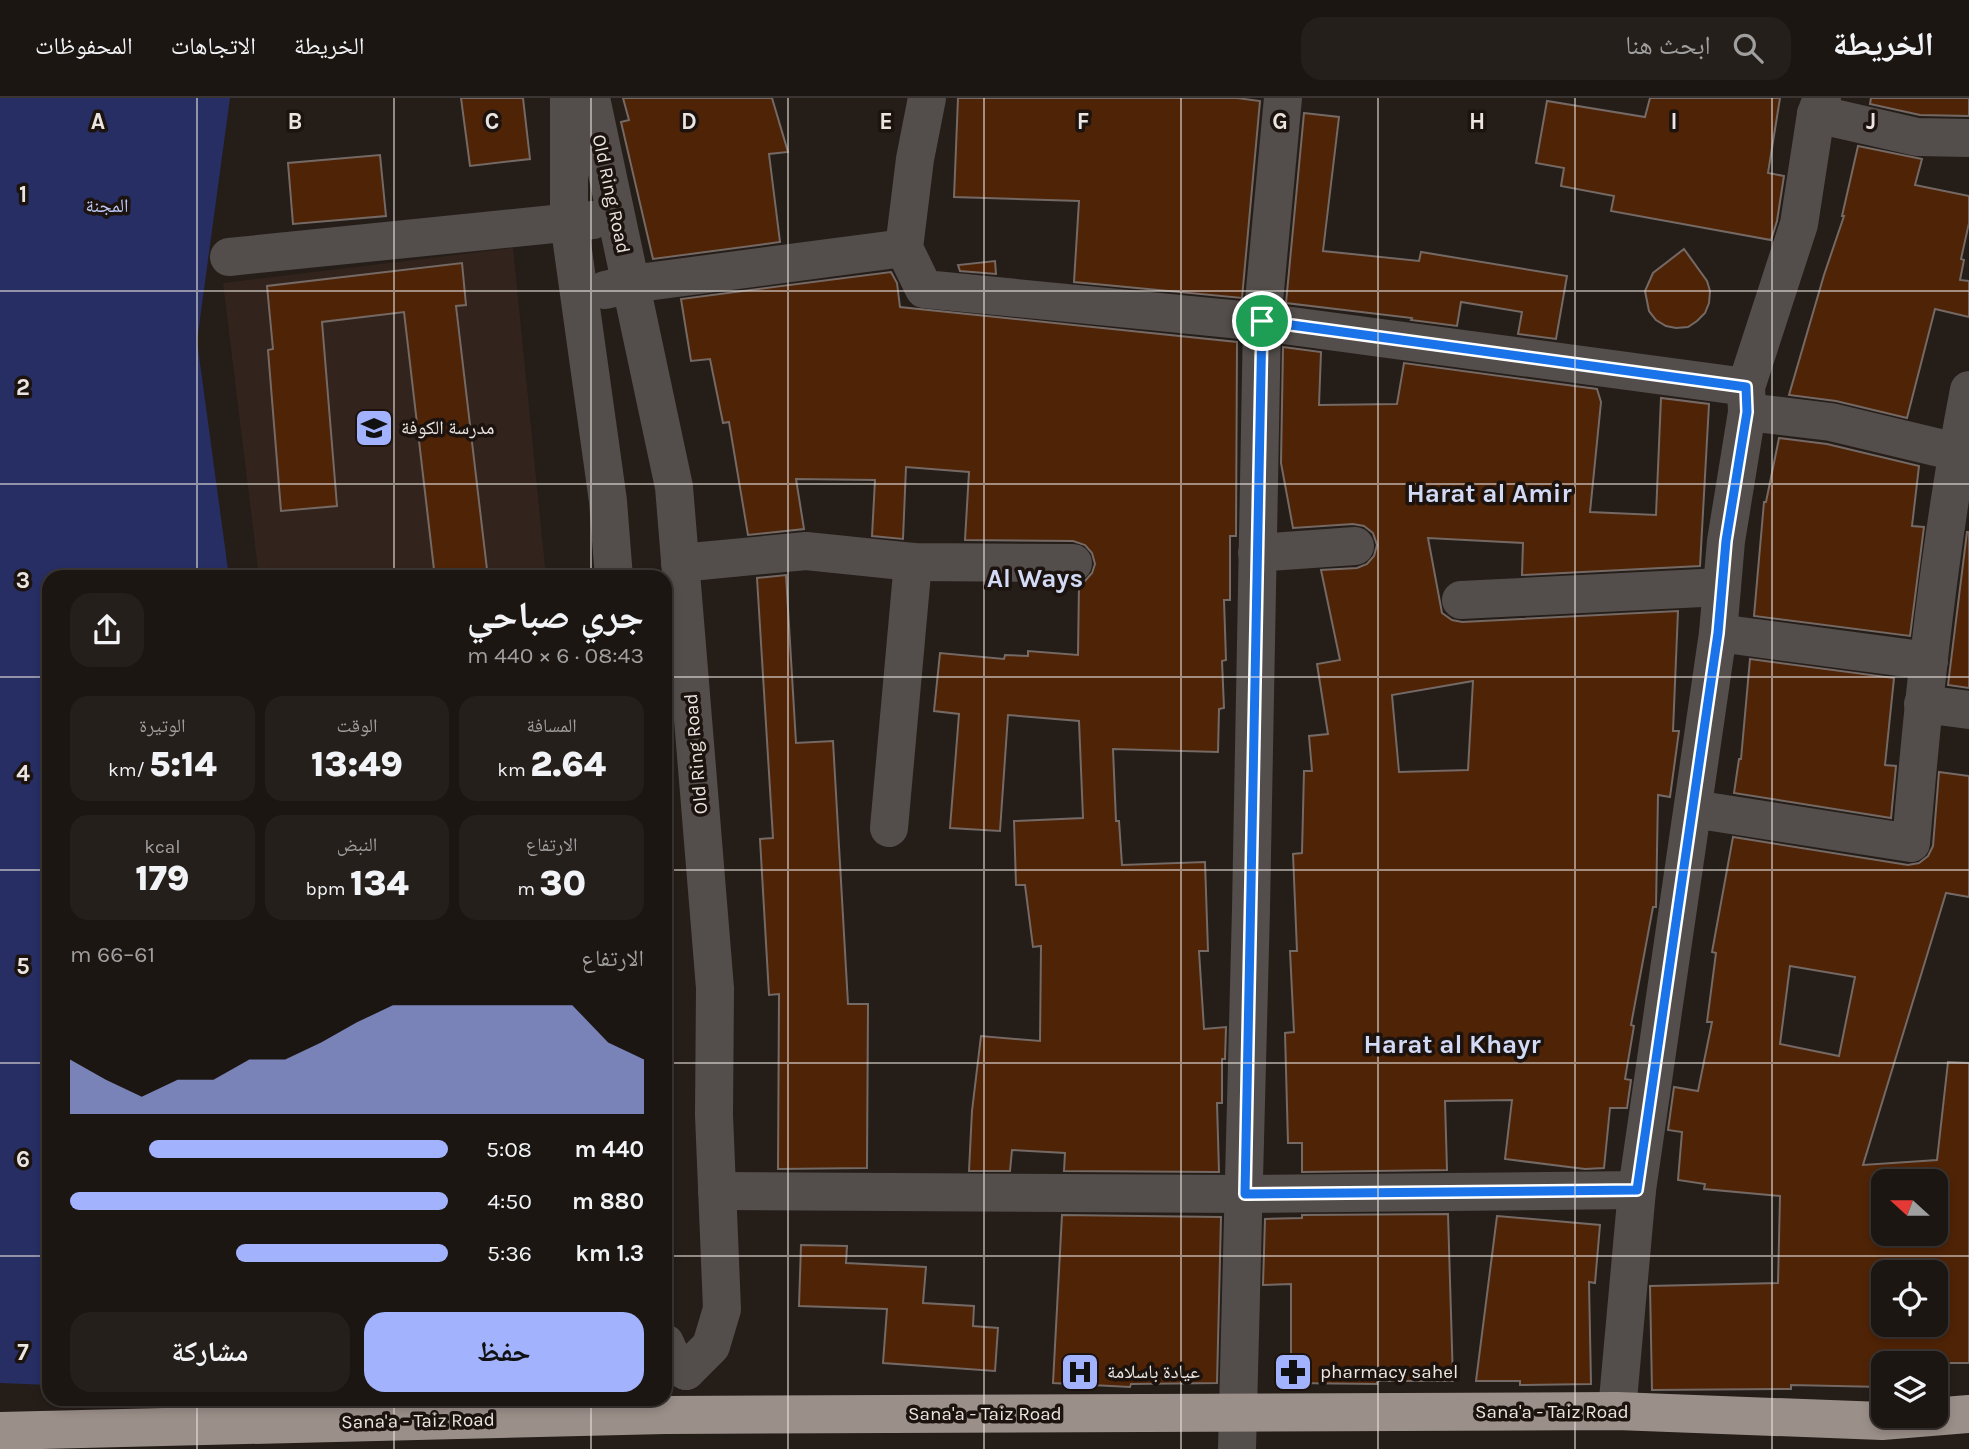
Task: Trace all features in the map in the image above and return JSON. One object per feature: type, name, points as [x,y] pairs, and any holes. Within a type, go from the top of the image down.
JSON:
[{"type":"highway","name":"Sana'a - Taiz Road","points":[[0,1431],[690,1416],[1238,1431],[1617,1411],[1882,1421],[1969,1414]]},
{"type":"street","name":"Old Ring Road","points":[[569,98],[569,222],[608,501],[613,570]]},
{"type":"street","name":"Old Ring Road","points":[[591,98],[674,487],[715,988],[713,1115],[722,1309],[710,1346],[676,1357]]},
{"type":"street","points":[[927,98],[915,159],[904,248],[924,289],[1262,321],[1747,400],[1963,454]]},
{"type":"street","points":[[1238,1431],[1262,321],[1283,98]]},
{"type":"street","points":[[1617,1411],[1637,1190],[1718,633],[1726,541],[1747,400],[1799,224],[1819,106],[1917,137],[1969,138]]},
{"type":"street","points":[[229,257],[617,218]]},
{"type":"street","points":[[579,296],[631,284],[904,248]]},
{"type":"street","points":[[1693,809],[1911,843],[1923,704],[1963,454],[1969,390]]},
{"type":"street","points":[[1257,553],[1355,546]]},
{"type":"street","points":[[680,563],[806,551],[913,562],[1073,563]]},
{"type":"street","points":[[889,828],[913,562]]},
{"type":"street","points":[[1461,600],[1722,587]]},
{"type":"street","points":[[1718,633],[1929,661]]},
{"type":"street","points":[[1923,704],[1969,710]]},
{"type":"street","points":[[718,1191],[1245,1194],[1637,1190]]},
{"type":"street","points":[[676,1357],[690,1416]]},
{"type":"shaded area","name":"مدرسة الكوفة","points":[[513,248],[545,570],[487,570],[459,335],[407,342],[434,570],[258,570],[223,283]],"holes":[[[461,263],[466,305],[271,328],[267,286]],[[324,346],[337,506],[281,511],[268,350]]]},
{"type":"green space","name":"المجنة","points":[[0,98],[230,98],[197,341],[228,570],[42,570],[42,1385],[0,1383]]},
{"type":"building","points":[[461,98],[523,98],[530,159],[470,166]]},
{"type":"building","points":[[623,98],[772,98],[788,152],[769,154],[780,242],[653,259],[621,122],[629,120]]},
{"type":"building","points":[[958,98],[1237,98],[1260,101],[1242,298],[1074,282],[1079,201],[954,197]]},
{"type":"building","points":[[1650,98],[1780,98],[1768,173],[1784,176],[1771,240],[1611,211],[1614,196],[1561,186],[1564,168],[1536,163],[1547,101],[1645,117]]},
{"type":"building","points":[[1871,98],[1969,98],[1969,116],[1920,115],[1870,104]]},
{"type":"building","points":[[1304,113],[1339,117],[1323,251],[1419,261],[1421,252],[1567,276],[1556,339],[1518,334],[1522,312],[1461,302],[1457,326],[1286,303]]},
{"type":"building","points":[[1858,146],[1922,159],[1915,185],[1969,196],[1969,223],[1961,259],[1964,260],[1960,280],[1969,281],[1969,317],[1935,309],[1907,418],[1836,401],[1789,395],[1844,216]]},
{"type":"building","points":[[380,155],[386,216],[293,224],[288,163]]},
{"type":"building","points":[[1684,249],[1707,281],[1709,303],[1705,313],[1697,321],[1688,327],[1676,328],[1656,320],[1649,311],[1645,291],[1653,273]]},
{"type":"building","points":[[995,261],[996,274],[960,271],[958,265]]},
{"type":"building","points":[[462,263],[466,305],[456,306],[487,570],[434,570],[404,312],[322,322],[337,506],[281,511],[268,350],[273,349],[267,286]]},
{"type":"building","points":[[891,272],[897,283],[900,307],[1237,342],[1236,536],[1230,536],[1230,600],[1224,600],[1226,660],[1222,661],[1224,708],[1219,709],[1218,752],[1113,749],[1116,821],[1119,821],[1122,865],[1205,862],[1208,951],[1199,951],[1204,1029],[1226,1027],[1225,1059],[1222,1059],[1222,1103],[1217,1103],[1219,1172],[1064,1171],[1065,1153],[1012,1150],[1010,1171],[969,1171],[972,1111],[981,1036],[1040,1041],[1041,946],[1033,947],[1025,885],[1016,885],[1014,821],[1083,818],[1079,721],[1008,715],[1000,831],[950,828],[959,714],[934,711],[940,653],[1004,659],[1005,655],[1028,656],[1028,651],[1078,655],[1079,583],[1084,582],[1092,573],[1095,564],[1092,553],[1085,545],[1073,541],[965,540],[969,472],[906,467],[903,539],[872,536],[875,480],[796,479],[804,529],[748,535],[729,422],[723,423],[710,359],[691,361],[681,299]]},
{"type":"building","points":[[1283,347],[1321,352],[1319,405],[1397,404],[1404,363],[1597,389],[1601,402],[1590,512],[1656,515],[1661,398],[1709,404],[1700,566],[1522,575],[1523,543],[1428,538],[1442,613],[1452,620],[1462,622],[1678,611],[1673,731],[1679,731],[1670,797],[1658,795],[1656,907],[1653,907],[1631,1025],[1634,1026],[1625,1079],[1631,1080],[1627,1108],[1610,1108],[1604,1168],[1585,1169],[1505,1159],[1512,1100],[1445,1101],[1447,1170],[1302,1172],[1302,1143],[1288,1143],[1285,1033],[1294,1032],[1290,951],[1297,951],[1293,854],[1302,853],[1304,771],[1312,771],[1309,736],[1328,734],[1317,664],[1340,660],[1321,570],[1357,568],[1367,564],[1374,556],[1377,545],[1373,533],[1364,526],[1353,524],[1293,528],[1281,463]],"holes":[[[1473,681],[1468,770],[1399,772],[1392,695]]]},
{"type":"building","points":[[1779,438],[1827,444],[1919,466],[1912,526],[1924,527],[1910,636],[1754,616],[1764,502]]},
{"type":"building","points":[[1969,532],[1969,688],[1948,685]]},
{"type":"building","points":[[786,575],[796,743],[833,741],[848,1004],[868,1004],[867,1168],[778,1169],[779,994],[769,995],[760,839],[773,838],[757,578]]},
{"type":"building","points":[[1750,659],[1894,678],[1885,765],[1896,766],[1891,818],[1734,793],[1741,759]]},
{"type":"building","points":[[1939,772],[1969,776],[1969,897],[1946,893],[1863,1165],[1937,1160],[1948,1062],[1969,1063],[1969,1363],[1948,1363],[1948,1351],[1871,1351],[1871,1387],[1791,1385],[1791,1389],[1652,1390],[1650,1286],[1778,1283],[1780,1196],[1704,1189],[1705,1184],[1678,1180],[1682,1132],[1668,1130],[1674,1087],[1698,1091],[1712,1022],[1707,1022],[1716,953],[1712,952],[1733,837],[1908,865],[1919,863],[1928,856],[1933,846]],"holes":[[[1790,966],[1855,977],[1839,1056],[1780,1044]]]},
{"type":"building","points":[[1448,1214],[1453,1381],[1291,1383],[1291,1284],[1263,1285],[1265,1219],[1302,1218],[1302,1215]]},
{"type":"building","points":[[1062,1215],[1221,1217],[1217,1383],[1131,1384],[1130,1387],[1053,1383]]},
{"type":"building","points":[[1497,1216],[1600,1225],[1595,1283],[1589,1282],[1591,1384],[1520,1385],[1520,1381],[1476,1381]]},
{"type":"building","points":[[801,1245],[847,1246],[846,1263],[926,1267],[923,1303],[974,1306],[973,1326],[998,1328],[995,1371],[883,1363],[887,1309],[799,1306]]},
{"type":"place","name":"مدرسة الكوفة","points":[[374,428]]},
{"type":"place","name":"عيادة باسلامة","points":[[1080,1372]]},
{"type":"place","name":"pharmacy sahel","points":[[1293,1372]]},
{"type":"district","name":"Harat al Amir","points":[[1489,493]]},
{"type":"district","name":"Al Ways","points":[[1035,578]]},
{"type":"district","name":"Harat al Khayr","points":[[1452,1044]]},
{"type":"route","points":[[1262,321],[1746,387],[1747,412],[1726,541],[1718,633],[1637,1190],[1245,1194],[1262,321]]}]
